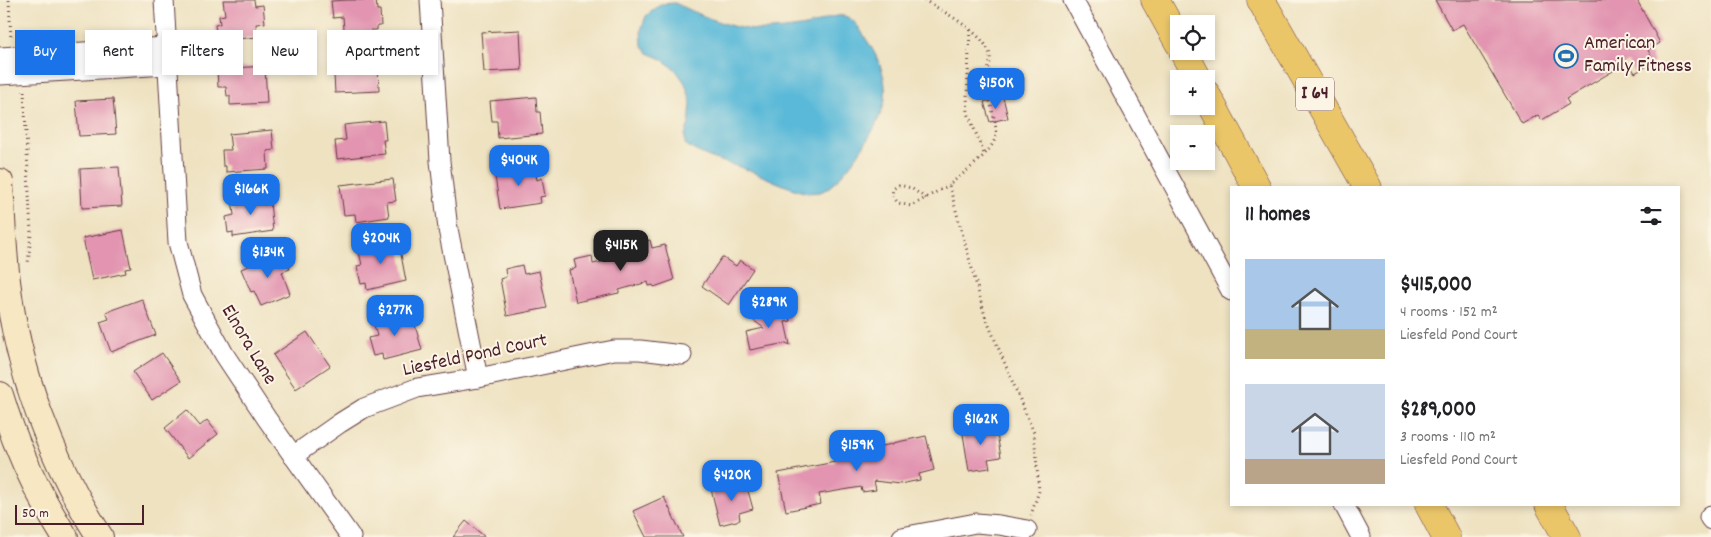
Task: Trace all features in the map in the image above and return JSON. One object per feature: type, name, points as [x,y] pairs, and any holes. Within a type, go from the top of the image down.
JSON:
[{"type":"highway","points":[[1155,0],[1170,27]]},
{"type":"highway","name":"I 64","points":[[1261,0],[1367,186]]},
{"type":"highway","points":[[1215,111],[1256,186]]},
{"type":"highway","points":[[1430,506],[1446,537]]},
{"type":"highway","points":[[1550,506],[1567,537]]},
{"type":"street","name":"Elnora Lane","points":[[164,0],[166,30]]},
{"type":"street","points":[[430,0],[440,161],[448,229],[478,378]]},
{"type":"street","points":[[1074,0],[1230,289]]},
{"type":"street","points":[[0,75],[11,62],[162,56]]},
{"type":"street","name":"Elnora Lane","points":[[168,75],[178,242],[192,295],[224,354],[351,537]]},
{"type":"street","points":[[0,182],[7,281],[26,374],[36,406],[57,458],[100,537]]},
{"type":"street","name":"Liesfeld Pond Court","points":[[293,456],[364,408],[416,388],[478,378],[614,350],[640,350],[682,355]]},
{"type":"street","points":[[0,395],[36,487],[65,537]]},
{"type":"street","points":[[1345,506],[1361,537]]},
{"type":"street","points":[[1711,515],[1709,517],[1711,520]]},
{"type":"street","points":[[909,536],[976,523],[999,524],[1027,530]]},
{"type":"path","points":[[8,0],[11,62],[24,91],[31,234],[28,271]]},
{"type":"path","points":[[924,0],[963,23],[988,48],[990,56],[986,84],[996,134],[992,145],[984,154],[949,185],[926,198],[911,206],[898,203],[892,195],[892,189],[898,185],[911,188],[926,198]]},
{"type":"path","points":[[970,30],[968,112],[984,154]]},
{"type":"path","points":[[949,185],[985,316],[1034,434],[1039,491],[1027,530]]},
{"type":"water","points":[[675,3],[722,23],[747,29],[772,30],[796,28],[840,16],[845,16],[855,22],[879,62],[885,84],[885,99],[870,136],[842,175],[832,185],[821,192],[804,192],[707,156],[685,144],[691,102],[685,83],[675,69],[660,58],[648,53],[642,45],[641,30],[646,16],[661,4]]},
{"type":"building","points":[[223,0],[254,0],[255,6],[263,5],[265,23],[256,24],[256,30],[253,30],[253,37],[243,38],[243,30],[216,30],[215,25],[220,24],[219,16],[225,15]]},
{"type":"building","points":[[376,0],[377,10],[380,10],[381,26],[377,26],[377,30],[344,30],[343,17],[333,18],[331,1]]},
{"type":"building","name":"American Family Fitness","points":[[1435,0],[1637,0],[1660,43],[1648,50],[1654,62],[1635,73],[1628,62],[1566,99],[1569,104],[1542,120],[1538,115],[1522,124],[1463,24],[1452,30]]},
{"type":"building","points":[[520,30],[522,70],[484,72],[481,32]]},
{"type":"building","points":[[243,67],[253,67],[253,75],[265,75],[267,103],[230,105],[230,96],[227,96],[226,87],[218,87],[217,75],[243,75]]},
{"type":"building","points":[[334,75],[378,75],[379,91],[335,93]]},
{"type":"building","points":[[536,97],[537,112],[540,112],[542,134],[498,138],[497,121],[492,121],[490,101]]},
{"type":"building","points":[[1003,97],[1008,118],[990,122],[984,102]]},
{"type":"building","points":[[113,99],[116,134],[79,136],[76,101]]},
{"type":"building","points":[[384,121],[386,140],[383,140],[385,154],[337,159],[335,141],[346,140],[344,125]]},
{"type":"building","points":[[272,130],[274,150],[267,151],[268,169],[226,172],[226,166],[223,166],[222,150],[231,150],[229,134]]},
{"type":"building","points":[[534,164],[537,180],[542,178],[545,196],[540,197],[541,203],[500,209],[494,170]]},
{"type":"building","points":[[119,167],[122,206],[82,208],[80,169]]},
{"type":"building","points":[[393,179],[396,201],[387,202],[389,217],[356,222],[355,214],[344,215],[340,185]]},
{"type":"building","points":[[269,193],[273,231],[233,237],[233,232],[228,233],[226,217],[234,215],[232,199]]},
{"type":"building","points":[[123,230],[131,268],[125,269],[126,273],[92,280],[83,238]]},
{"type":"building","points":[[392,240],[393,246],[399,244],[406,281],[367,290],[366,283],[361,284],[357,266],[362,265],[358,247]]},
{"type":"building","points":[[650,240],[652,248],[665,245],[674,280],[654,287],[653,285],[649,286],[648,282],[619,290],[619,293],[576,302],[569,270],[576,268],[574,260],[592,256],[593,264],[627,256],[626,254],[635,251],[633,244]]},
{"type":"building","points":[[283,252],[290,269],[282,272],[290,294],[261,306],[254,291],[251,292],[241,269]]},
{"type":"building","points":[[722,257],[736,266],[740,260],[753,269],[729,305],[702,286]]},
{"type":"building","points":[[522,265],[524,274],[539,271],[547,308],[507,316],[500,279],[506,277],[505,269]]},
{"type":"building","points":[[142,299],[156,335],[111,352],[100,322],[109,319],[106,312]]},
{"type":"building","points":[[788,307],[791,321],[785,322],[790,345],[786,343],[750,350],[746,332],[764,328],[746,315]]},
{"type":"building","points":[[411,311],[422,350],[383,360],[382,354],[373,356],[368,338],[377,336],[373,321]]},
{"type":"building","points":[[307,332],[330,366],[296,389],[273,355]]},
{"type":"building","points":[[162,353],[181,381],[152,400],[133,372]]},
{"type":"building","points":[[187,410],[200,426],[207,420],[218,434],[188,458],[165,428]]},
{"type":"building","points":[[995,423],[1001,457],[988,459],[990,468],[969,471],[962,428]]},
{"type":"building","points":[[926,436],[934,470],[919,474],[920,480],[900,484],[874,481],[876,490],[862,492],[861,487],[819,494],[821,504],[786,511],[778,473],[835,462],[834,454],[893,444]]},
{"type":"building","points":[[745,480],[753,509],[739,513],[740,520],[720,525],[711,489]]},
{"type":"building","points":[[664,497],[683,537],[646,537],[633,511]]},
{"type":"building","points":[[466,521],[485,537],[453,537]]},
{"type":"place","name":"American Family Fitness","points":[[1566,56]]}]
